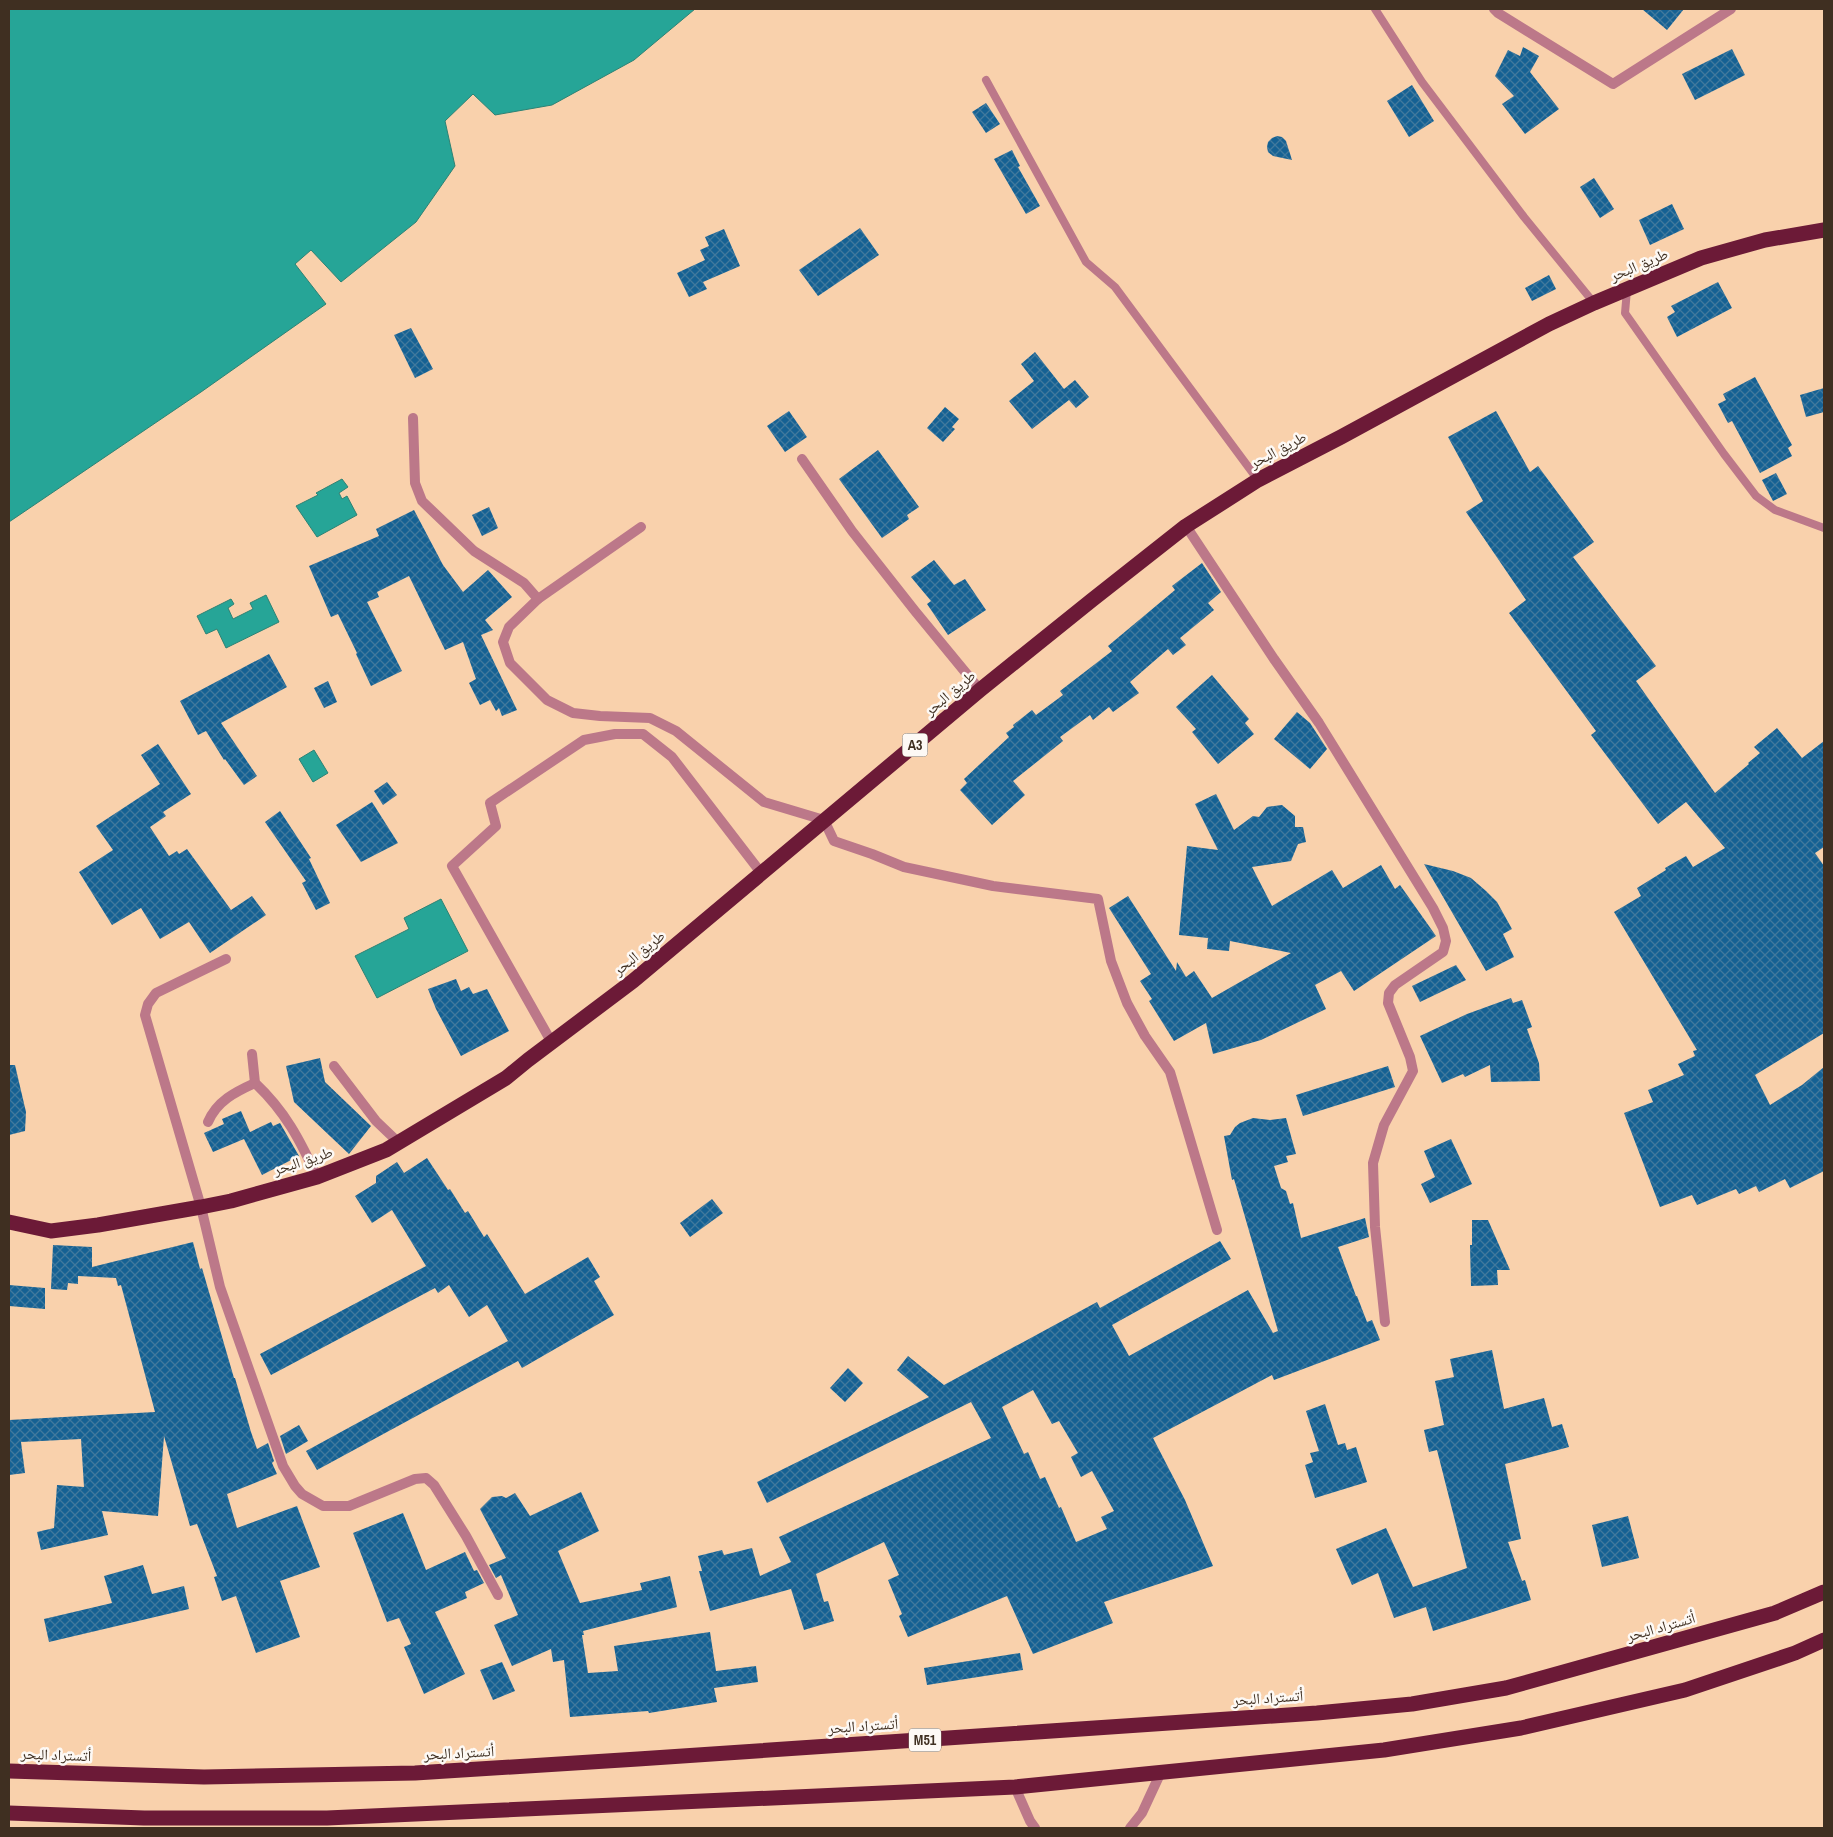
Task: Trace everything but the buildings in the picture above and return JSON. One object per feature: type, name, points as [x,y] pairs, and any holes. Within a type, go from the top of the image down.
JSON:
[{"type":"highway","name":"طريق البحر","points":[[9,1222],[52,1230],[98,1225],[201,1207],[317,1177],[386,1150],[506,1078],[634,981],[980,690],[1186,526],[1258,480],[1549,324],[1594,303],[1702,258],[1765,240],[1824,230]]},
{"type":"highway","name":"أتستراد البحر","points":[[9,1771],[204,1777],[415,1773],[1317,1713],[1412,1704],[1506,1688],[1775,1613],[1824,1592]]},
{"type":"highway","points":[[9,1813],[144,1818],[327,1818],[1015,1787],[1384,1750],[1521,1728],[1685,1690],[1795,1653],[1824,1640]]},
{"type":"street","points":[[1494,9],[1613,84],[1731,9]]},
{"type":"street","points":[[413,418],[415,483],[422,501],[474,551],[524,583],[538,599]]},
{"type":"street","points":[[802,459],[852,531],[980,690]]},
{"type":"street","points":[[1186,526],[1319,723],[1434,908],[1443,928],[1446,941],[1443,952],[1395,985],[1389,993],[1388,1003],[1410,1057],[1413,1071],[1384,1125],[1373,1163],[1375,1227],[1385,1322]]},
{"type":"street","points":[[641,527],[538,599],[509,627],[503,642],[510,663],[548,700],[573,713],[650,718],[676,732],[764,802],[824,820],[834,841],[872,854],[904,868],[993,886],[1098,899],[1111,961],[1127,1003],[1145,1036],[1170,1072],[1217,1230]]},
{"type":"street","points":[[552,1043],[452,866],[496,826],[490,803],[584,740],[615,734],[643,734],[672,757],[762,874]]},
{"type":"street","points":[[226,959],[156,994],[148,1004],[145,1015],[201,1207],[220,1287],[283,1466],[302,1494],[323,1506],[349,1506],[415,1479],[426,1478],[434,1485],[466,1536],[498,1595]]},
{"type":"street","points":[[252,1054],[254,1083],[267,1094],[289,1122],[317,1177]]},
{"type":"street","points":[[334,1066],[376,1121],[398,1142]]},
{"type":"street","points":[[208,1122],[213,1111],[234,1092],[254,1083]]},
{"type":"street","points":[[1130,1828],[1142,1812],[1161,1772]]},
{"type":"street","points":[[1015,1787],[1035,1828]]},
{"type":"lane","points":[[1375,9],[1422,82],[1524,217],[1594,303]]},
{"type":"lane","points":[[986,80],[1086,262],[1115,287],[1258,480]]},
{"type":"lane","points":[[1627,290],[1625,313],[1724,454],[1756,496],[1775,510],[1824,528]]},
{"type":"water","points":[[9,9],[695,9],[634,60],[552,105],[495,115],[473,94],[445,121],[455,166],[416,222],[341,282],[311,250],[295,264],[326,304],[201,392],[9,522]]},
{"type":"water","points":[[342,479],[348,487],[339,493],[342,499],[347,496],[357,515],[317,537],[296,506],[318,495],[316,493]]},
{"type":"water","points":[[266,595],[279,622],[226,648],[217,629],[206,634],[197,616],[231,599],[234,604],[228,608],[233,619],[253,609],[250,603]]},
{"type":"water","points":[[314,750],[328,773],[313,782],[299,759]]},
{"type":"water","points":[[441,899],[468,951],[377,998],[355,956],[409,929],[404,918]]}]
